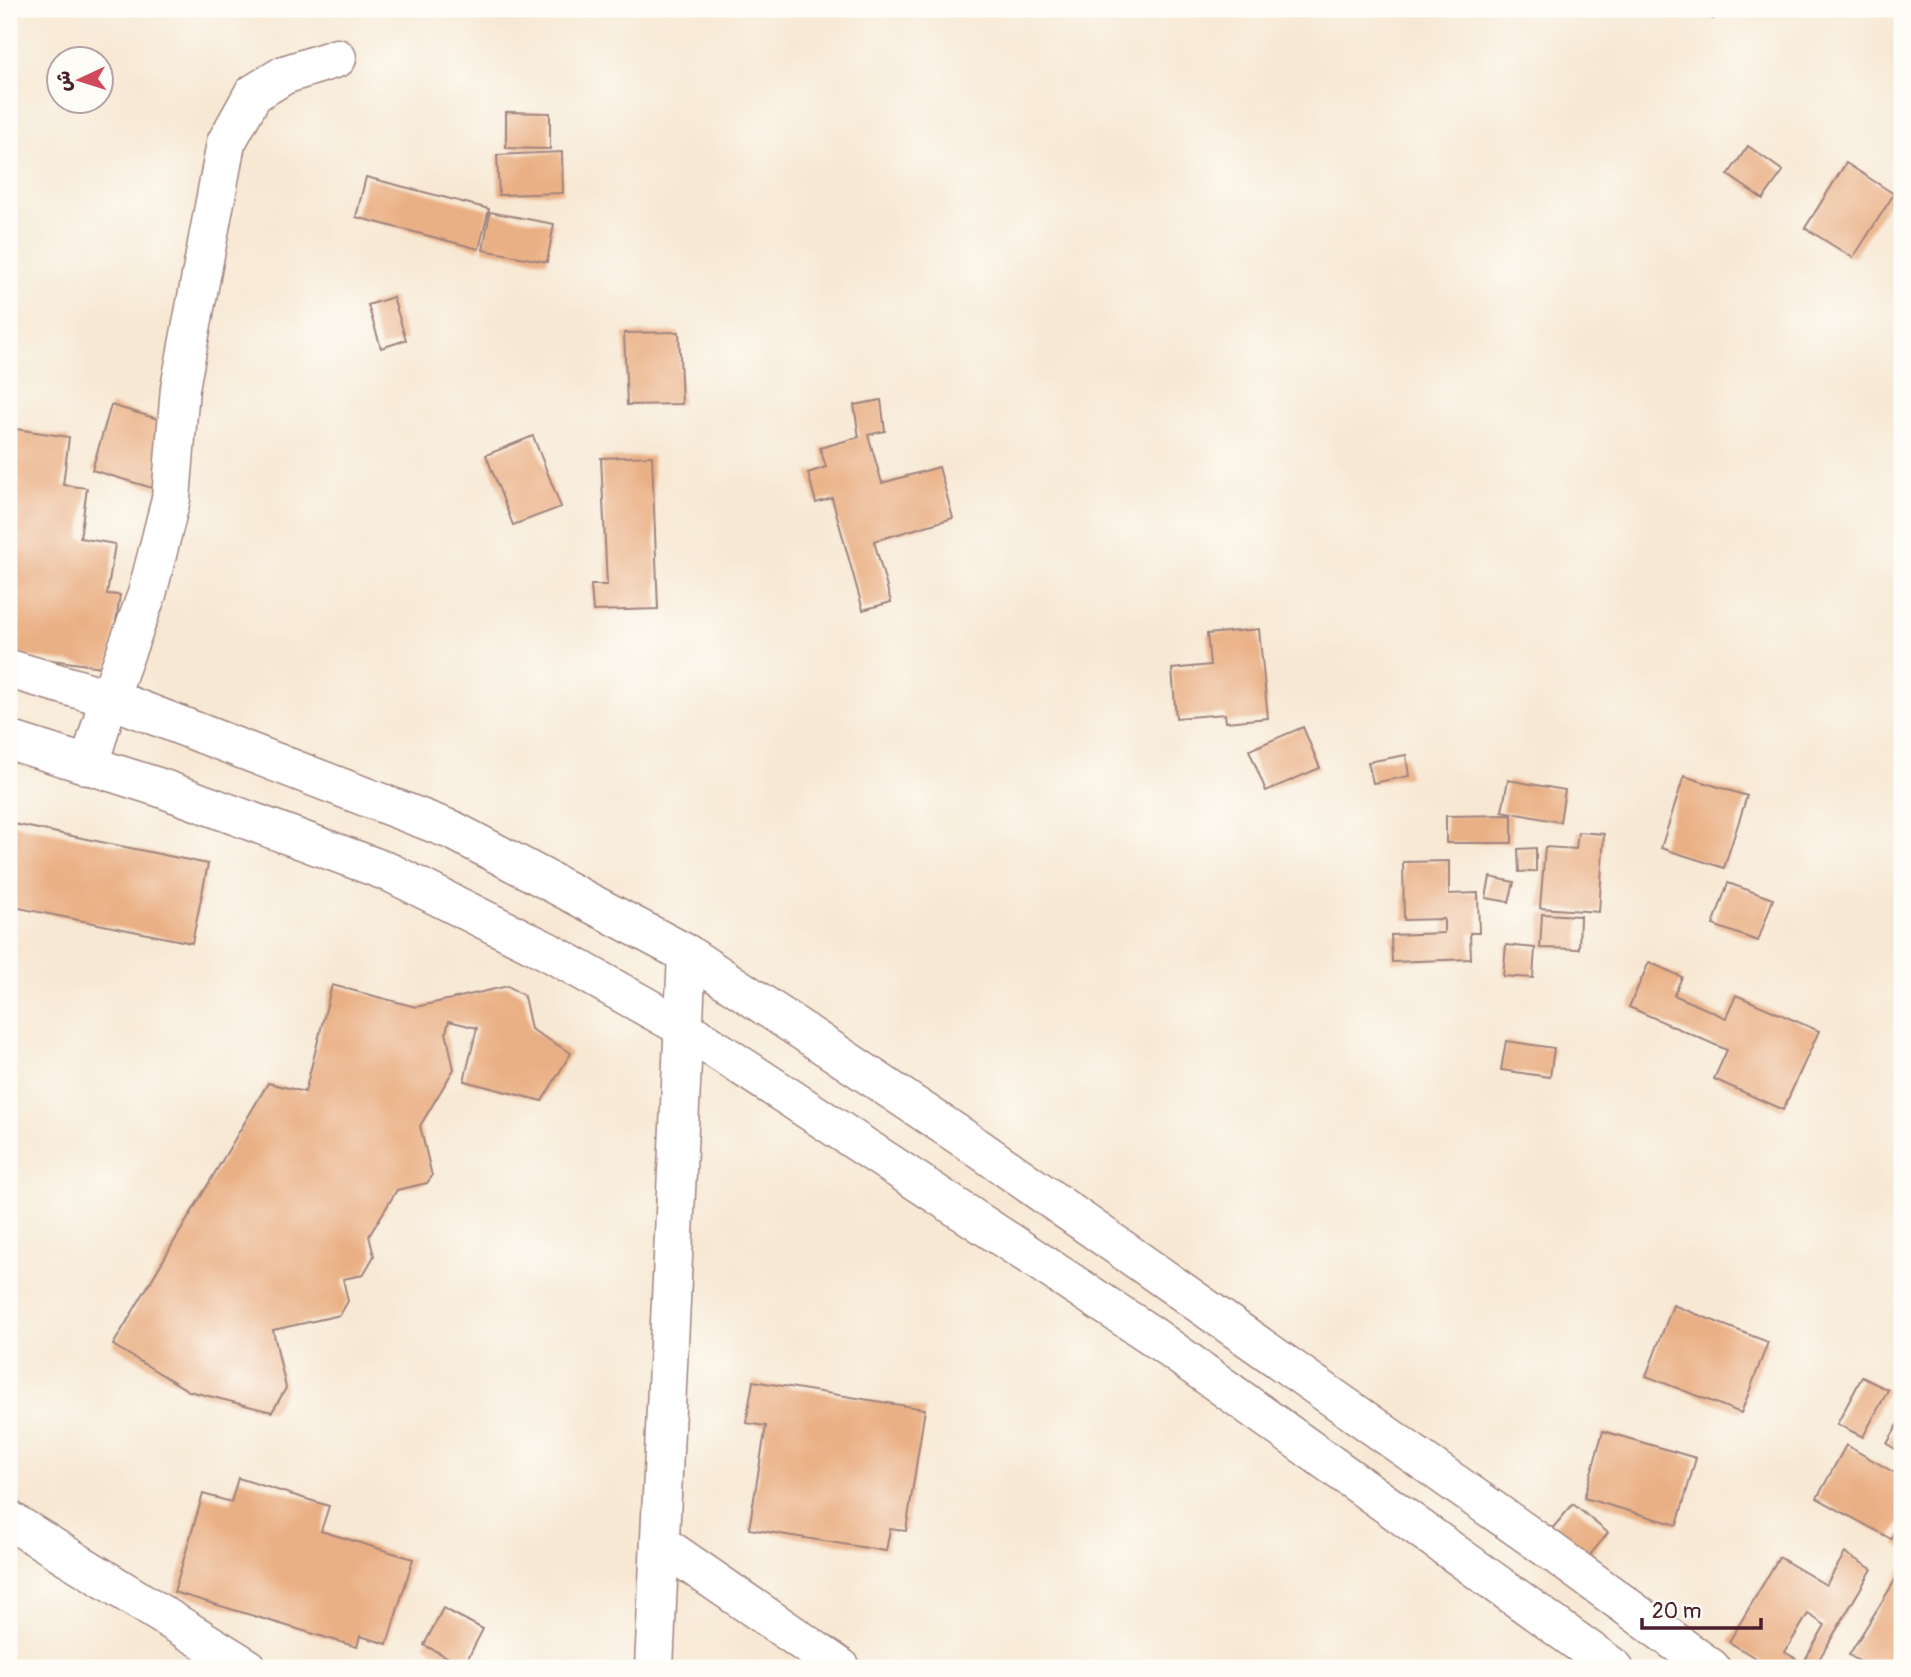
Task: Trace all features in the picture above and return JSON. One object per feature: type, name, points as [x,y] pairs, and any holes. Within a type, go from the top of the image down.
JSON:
[{"type":"street","points":[[89,766],[109,698],[147,594],[171,499],[180,388],[226,143],[254,94],[284,75],[338,58]]},
{"type":"street","points":[[9,669],[109,698],[454,831],[687,954],[978,1148],[1533,1538],[1711,1668]]},
{"type":"street","points":[[9,740],[161,788],[391,873],[549,952],[682,1027],[1151,1335],[1614,1668]]},
{"type":"street","points":[[654,1668],[687,954]]},
{"type":"street","points":[[9,1520],[248,1668]]},
{"type":"street","points":[[661,1544],[841,1668]]},
{"type":"building","points":[[1696,9],[1719,9],[1713,19]]},
{"type":"building","points":[[506,112],[550,113],[550,149],[506,148]]},
{"type":"building","points":[[1748,146],[1783,171],[1763,199],[1728,175]]},
{"type":"building","points":[[562,152],[563,193],[499,195],[497,155]]},
{"type":"building","points":[[1846,163],[1894,194],[1853,258],[1805,228]]},
{"type":"building","points":[[366,177],[489,209],[479,249],[356,217]]},
{"type":"building","points":[[490,212],[554,224],[547,262],[483,250]]},
{"type":"building","points":[[393,297],[406,340],[381,348],[368,305]]},
{"type":"building","points":[[679,332],[682,404],[627,405],[624,333]]},
{"type":"building","points":[[881,400],[885,431],[868,435],[882,483],[939,467],[953,518],[874,541],[891,602],[863,610],[832,498],[816,503],[808,473],[826,467],[820,448],[859,437],[854,405]]},
{"type":"building","points":[[111,405],[178,425],[159,490],[92,470]]},
{"type":"building","points":[[9,428],[69,437],[63,485],[87,488],[80,538],[115,544],[107,594],[120,595],[109,668],[9,654]]},
{"type":"building","points":[[533,436],[561,507],[513,525],[486,455]]},
{"type":"building","points":[[652,456],[658,609],[593,611],[591,585],[607,585],[601,458]]},
{"type":"building","points":[[1259,629],[1268,718],[1226,722],[1225,714],[1176,718],[1172,669],[1210,665],[1207,634]]},
{"type":"building","points":[[1303,727],[1320,768],[1266,791],[1249,750]]},
{"type":"building","points":[[1406,755],[1409,776],[1373,783],[1368,762]]},
{"type":"building","points":[[1684,776],[1747,796],[1724,868],[1661,848]]},
{"type":"building","points":[[1508,780],[1565,790],[1560,822],[1502,811]]},
{"type":"building","points":[[1512,815],[1512,843],[1446,843],[1446,816]]},
{"type":"building","points":[[9,823],[208,864],[192,943],[9,906]]},
{"type":"building","points":[[1578,832],[1604,834],[1599,912],[1540,908],[1545,847],[1576,849]]},
{"type":"building","points":[[1536,848],[1536,871],[1519,872],[1518,849]]},
{"type":"building","points":[[1449,861],[1449,894],[1478,893],[1479,933],[1470,933],[1471,959],[1392,962],[1391,935],[1444,933],[1444,919],[1404,920],[1403,862]]},
{"type":"building","points":[[1490,877],[1514,882],[1509,902],[1486,898]]},
{"type":"building","points":[[1728,883],[1773,899],[1758,941],[1713,925]]},
{"type":"building","points":[[1542,914],[1580,916],[1579,949],[1540,948]]},
{"type":"building","points":[[1506,945],[1535,948],[1533,978],[1503,976]]},
{"type":"building","points":[[1649,962],[1682,977],[1674,995],[1726,1018],[1736,995],[1819,1031],[1783,1110],[1714,1079],[1727,1050],[1629,1007]]},
{"type":"building","points":[[332,985],[416,1007],[508,986],[524,996],[531,1029],[571,1053],[542,1101],[464,1081],[477,1028],[449,1021],[446,1032],[454,1069],[420,1126],[432,1176],[427,1183],[397,1190],[369,1236],[374,1256],[363,1275],[343,1279],[348,1301],[340,1315],[273,1330],[286,1388],[272,1412],[189,1391],[113,1345],[268,1083],[305,1092]]},
{"type":"building","points":[[1506,1041],[1554,1048],[1550,1077],[1501,1070]]},
{"type":"building","points":[[1673,1305],[1768,1342],[1741,1413],[1646,1376]]},
{"type":"building","points":[[1862,1377],[1888,1390],[1863,1437],[1837,1424]]},
{"type":"building","points":[[753,1381],[925,1409],[906,1531],[890,1529],[886,1551],[749,1529],[766,1426],[746,1423]]},
{"type":"building","points":[[1902,1417],[1902,1453],[1887,1444]]},
{"type":"building","points":[[1603,1431],[1696,1458],[1677,1525],[1584,1498]]},
{"type":"building","points":[[1846,1445],[1902,1477],[1902,1518],[1891,1539],[1817,1498]]},
{"type":"building","points":[[238,1478],[329,1506],[321,1531],[413,1559],[387,1644],[360,1636],[357,1647],[174,1592],[203,1494],[231,1502]]},
{"type":"building","points":[[1573,1504],[1608,1533],[1586,1560],[1551,1530]]},
{"type":"building","points":[[1902,1533],[1902,1549],[1896,1545]]},
{"type":"building","points":[[1845,1553],[1872,1569],[1814,1668],[1772,1668],[1729,1642],[1779,1557],[1826,1585]],"holes":[[[1808,1614],[1825,1625],[1803,1663],[1785,1652]]]},
{"type":"building","points":[[1902,1569],[1902,1668],[1870,1668],[1849,1655]]},
{"type":"building","points":[[443,1608],[483,1629],[464,1666],[424,1645]]}]
